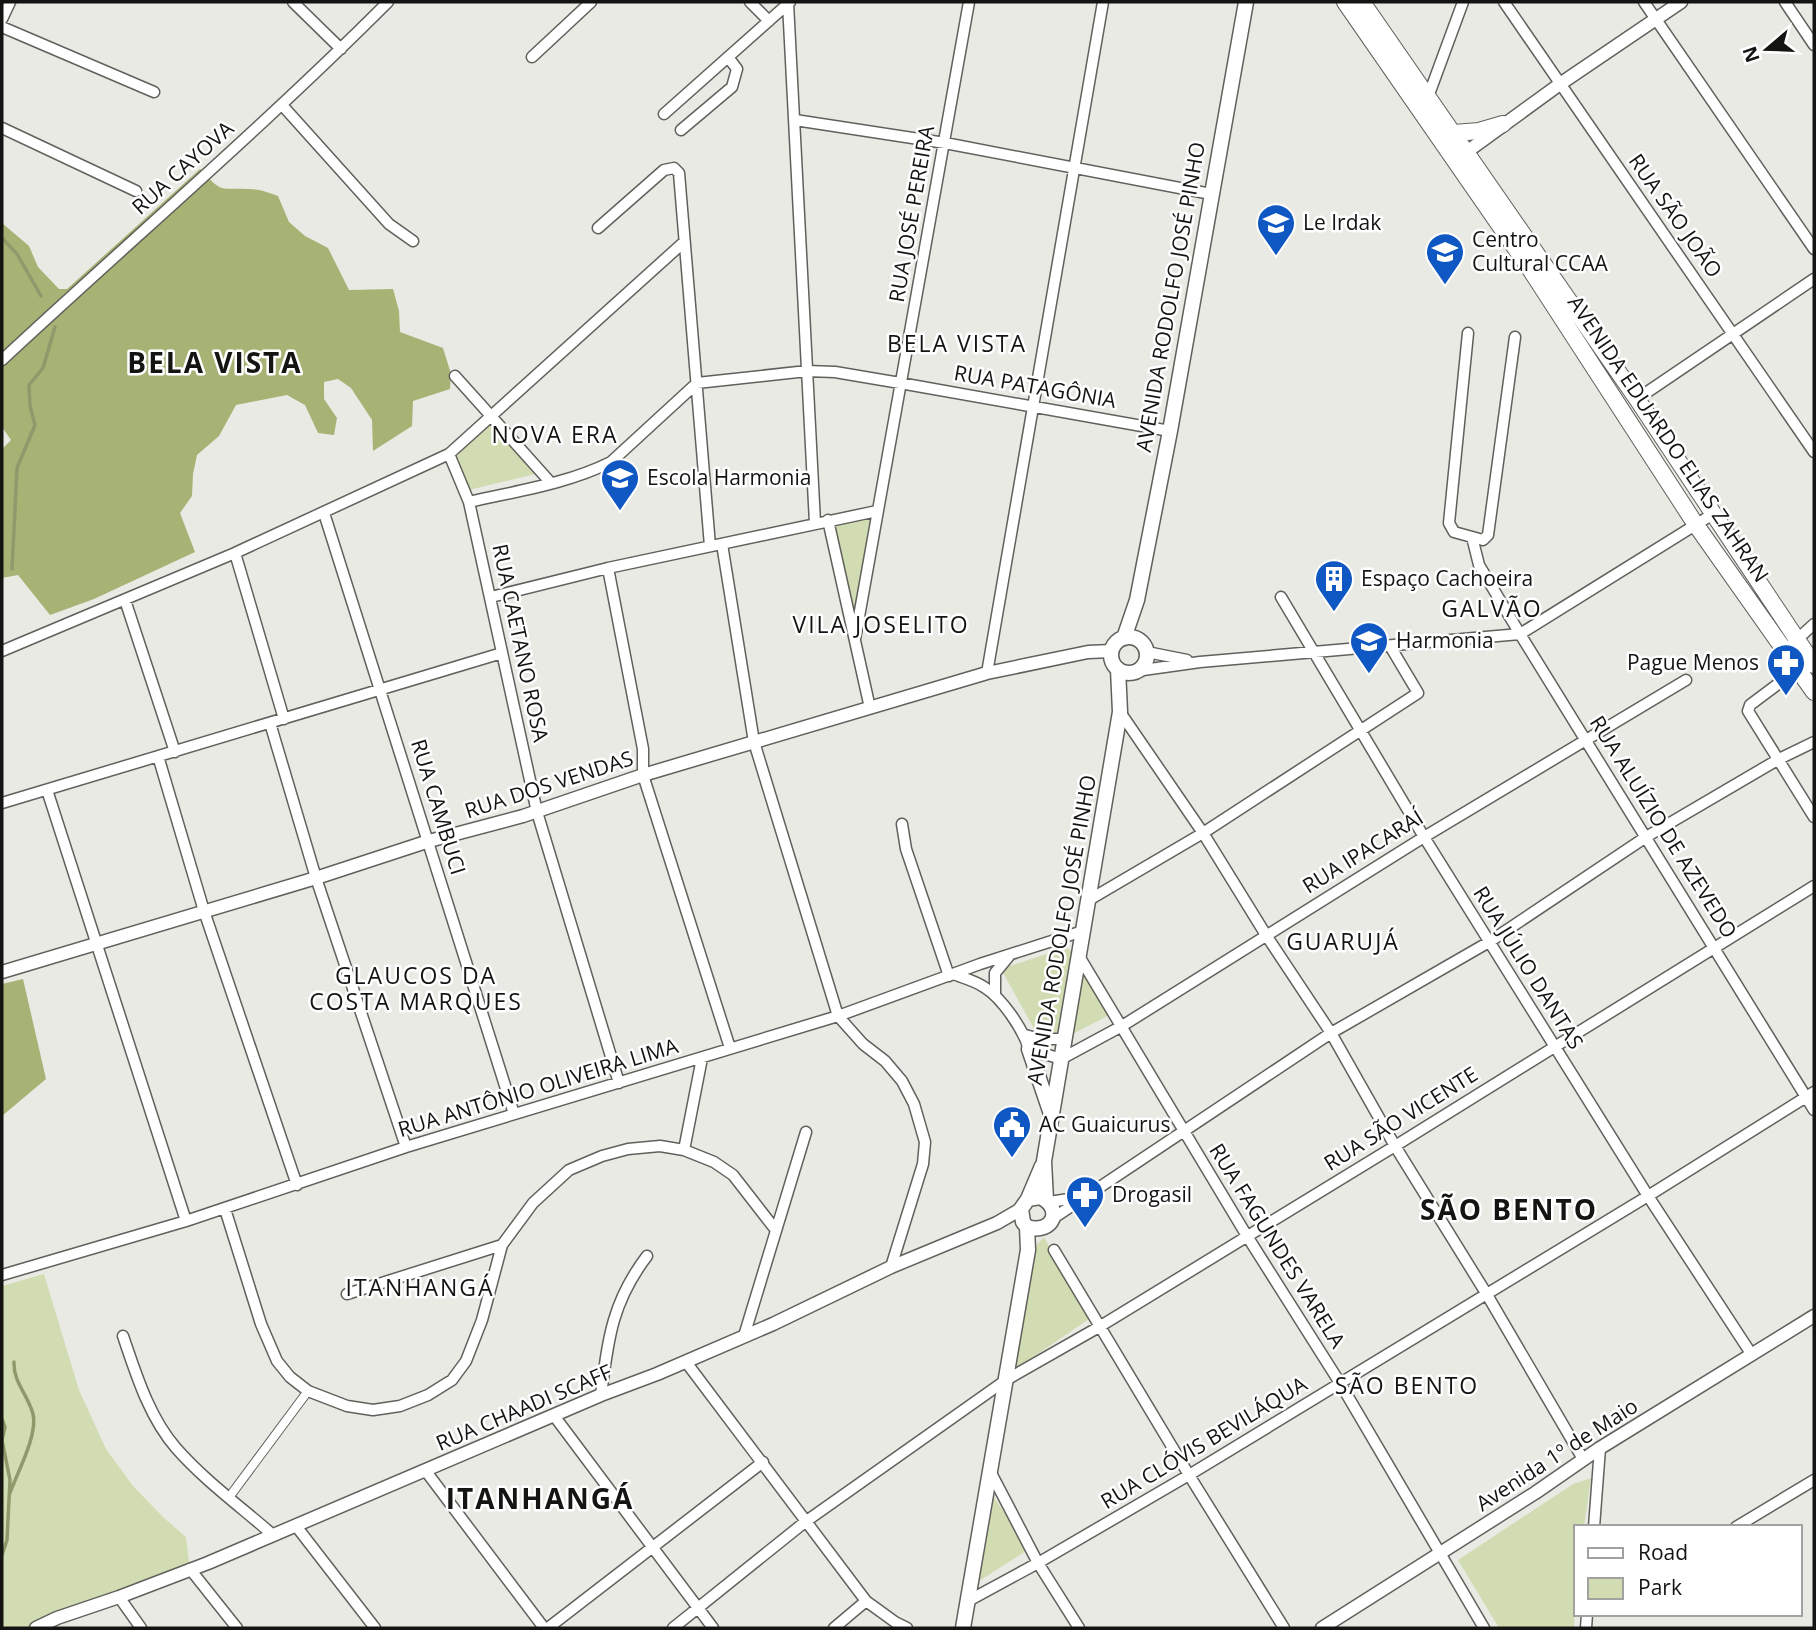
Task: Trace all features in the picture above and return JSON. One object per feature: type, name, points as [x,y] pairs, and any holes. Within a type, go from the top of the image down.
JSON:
[{"type":"main road","name":"AVENIDA RODOLFO JOSÉ PINHO","points":[[1138,600],[1246,2]]},
{"type":"main road","name":"AVENIDA EDUARDO ELIAS ZAHRAN","points":[[1345,2],[1461,156],[1637,399],[1798,639],[1814,692]]},
{"type":"main road","name":"AVENIDA EDUARDO ELIAS ZAHRAN","points":[[1362,2],[1454,133],[1461,156],[1530,269],[1696,525],[1784,649],[1806,667]]},
{"type":"main road","points":[[1454,133],[1479,131],[1503,124]]},
{"type":"main road","points":[[1124,638],[1138,600]]},
{"type":"main road","points":[[1118,669],[1127,673],[1135,672],[1144,665],[1145,647],[1138,600]]},
{"type":"main road","points":[[1121,709],[1118,669],[1111,656],[1112,651],[1116,643],[1124,638],[1133,637],[1145,647]]},
{"type":"main road","points":[[1806,667],[1814,678]]},
{"type":"main road","points":[[1121,709],[1135,672]]},
{"type":"main road","name":"AVENIDA RODOLFO JOSÉ PINHO","points":[[1024,1204],[1044,1161],[1121,709]]},
{"type":"main road","points":[[1027,1042],[1052,1115]]},
{"type":"main road","name":"AVENIDA RODOLFO JOSÉ PINHO","points":[[1044,1161],[1048,1201]]},
{"type":"main road","points":[[963,1628],[1028,1250],[1027,1227],[1020,1216],[1024,1204],[1041,1197],[1048,1201],[1053,1213],[1049,1224],[1028,1250]]},
{"type":"main road","points":[[1027,1227],[1036,1230],[1049,1224]]},
{"type":"street","points":[[2,19],[10,2]]},
{"type":"street","points":[[293,2],[341,49]]},
{"type":"street","name":"RUA CAYOVA","points":[[2,360],[282,105],[388,2]]},
{"type":"street","points":[[532,57],[590,2]]},
{"type":"street","points":[[750,2],[769,21]]},
{"type":"street","points":[[664,114],[789,2]]},
{"type":"street","points":[[789,2],[815,523]]},
{"type":"street","name":"RUA JOSÉ PEREIRA","points":[[855,639],[969,2]]},
{"type":"street","points":[[987,673],[1103,2]]},
{"type":"street","points":[[1428,97],[1463,2]]},
{"type":"street","name":"RUA SÃO JOÃO","points":[[1504,2],[1814,452]]},
{"type":"street","points":[[1644,2],[1814,249]]},
{"type":"street","points":[[1461,156],[1560,84],[1681,2]]},
{"type":"street","points":[[1784,2],[1814,46]]},
{"type":"street","points":[[2,27],[154,92]]},
{"type":"street","points":[[681,130],[732,87],[737,69],[728,57]]},
{"type":"street","points":[[282,105],[389,224],[413,241]]},
{"type":"street","points":[[795,120],[945,143],[1212,194]]},
{"type":"street","points":[[2,128],[136,191]]},
{"type":"street","points":[[598,228],[670,167],[679,173],[709,546]]},
{"type":"street","points":[[2,651],[235,553],[449,454],[684,242]]},
{"type":"street","points":[[1637,399],[1814,279]]},
{"type":"street","points":[[1468,333],[1449,523],[1454,532],[1483,540],[1488,536],[1515,337]]},
{"type":"street","name":"RUA PATAGÔNIA","points":[[697,383],[807,371],[835,372],[1170,430]]},
{"type":"street","points":[[455,376],[551,483]]},
{"type":"street","points":[[469,502],[551,483],[594,471],[611,463],[697,383]]},
{"type":"street","name":"RUA CAETANO ROSA","points":[[449,454],[469,502],[537,812],[619,1083]]},
{"type":"street","points":[[491,597],[608,568],[877,511]]},
{"type":"street","name":"RUA CAMBUCI","points":[[324,513],[514,1114]]},
{"type":"street","points":[[1135,672],[1200,662],[1520,634],[1713,514]]},
{"type":"street","points":[[828,520],[870,708]]},
{"type":"street","name":"RUA ALUÍZIO DE AZEVEDO","points":[[1472,537],[1479,565],[1520,634],[1810,1094],[1814,1110]]},
{"type":"street","points":[[722,544],[754,742],[838,1016],[902,1081],[914,1104],[925,1142],[923,1164],[891,1267]]},
{"type":"street","points":[[235,553],[284,719]]},
{"type":"street","points":[[608,568],[643,749],[643,775],[730,1048]]},
{"type":"street","name":"RUA JÚLIO DANTAS","points":[[1281,597],[1489,942],[1648,1196],[1752,1355]]},
{"type":"street","points":[[125,600],[175,752]]},
{"type":"street","points":[[1784,649],[1814,624]]},
{"type":"street","points":[[1089,900],[1203,832],[1418,693],[1390,646]]},
{"type":"street","points":[[1145,647],[1161,657],[1200,662]]},
{"type":"street","name":"RUA DOS VENDAS","points":[[2,972],[316,878],[429,841],[537,812],[643,775],[987,673],[1088,652],[1112,651]]},
{"type":"street","points":[[2,803],[502,653]]},
{"type":"street","points":[[1806,667],[1750,705],[1748,711],[1814,817]]},
{"type":"street","name":"RUA IPACARAÍ","points":[[1061,1059],[1122,1027],[1424,837],[1686,680]]},
{"type":"street","points":[[1121,709],[1331,1033],[1395,1146],[1486,1293],[1583,1459]]},
{"type":"street","points":[[270,723],[316,878],[406,1147]]},
{"type":"street","points":[[1049,1224],[1084,1196],[1331,1033],[1489,942],[1646,837],[1779,759],[1814,742]]},
{"type":"street","points":[[158,756],[204,911],[297,1185]]},
{"type":"street","points":[[47,790],[186,1221]]},
{"type":"street","points":[[902,824],[906,849],[951,975],[982,985],[996,994],[1027,1042],[1061,1059]]},
{"type":"street","name":"RUA SÃO VICENTE","points":[[673,1628],[805,1522],[1006,1380],[1099,1327],[1814,886]]},
{"type":"street","name":"RUA ANTÔNIO OLIVEIRA LIMA","points":[[2,1275],[225,1209],[406,1147],[838,1016],[1083,931]]},
{"type":"street","points":[[996,994],[995,974],[1011,955]]},
{"type":"street","name":"RUA FAGUNDES VARELA","points":[[1079,956],[1247,1236],[1340,1383],[1484,1628]]},
{"type":"street","points":[[1027,1042],[1065,1039]]},
{"type":"street","points":[[684,1150],[702,1058]]},
{"type":"street","name":"RUA CLÓVIS BEVILÁQUA","points":[[968,1601],[1189,1475],[1648,1196],[1810,1094]]},
{"type":"street","points":[[744,1336],[806,1132]]},
{"type":"street","points":[[225,1209],[268,1343],[277,1361],[290,1377],[308,1391],[347,1406],[373,1410],[400,1406],[428,1395],[452,1380],[466,1361],[482,1320],[502,1245],[533,1203],[569,1170],[602,1156],[628,1149],[660,1146],[684,1150],[714,1162],[733,1175],[775,1229]]},
{"type":"street","points":[[1048,1201],[1084,1196]]},
{"type":"street","name":"RUA CHAADI SCAFF","points":[[36,1628],[296,1526],[601,1395],[687,1362],[891,1267],[997,1223],[1024,1204]]},
{"type":"street","points":[[347,1294],[502,1245]]},
{"type":"street","points":[[1054,1250],[1284,1628]]},
{"type":"street","points":[[601,1395],[608,1340],[620,1298],[629,1279],[647,1256]]},
{"type":"street","name":"Avenida 1º de Maio","points":[[1322,1628],[1440,1555],[1600,1448],[1814,1316]]},
{"type":"street","points":[[123,1336],[137,1377],[155,1415],[175,1446],[273,1535]]},
{"type":"street","points":[[687,1362],[866,1601],[907,1628]]},
{"type":"street","points":[[230,1496],[308,1391]]},
{"type":"street","points":[[555,1417],[713,1628]]},
{"type":"street","points":[[1594,1525],[1600,1448]]},
{"type":"street","points":[[425,1470],[546,1628],[763,1462]]},
{"type":"street","points":[[990,1471],[1038,1563],[1079,1628]]},
{"type":"street","points":[[1739,1525],[1814,1480]]},
{"type":"street","points":[[296,1526],[375,1628]]},
{"type":"street","points":[[190,1569],[237,1628]]},
{"type":"street","points":[[119,1597],[141,1628]]},
{"type":"street","points":[[834,1628],[866,1601]]},
{"type":"green space","points":[[200,169],[222,188],[257,190],[278,196],[289,222],[305,236],[328,248],[349,290],[393,289],[399,311],[400,332],[443,348],[451,374],[450,389],[413,401],[412,426],[373,451],[372,420],[351,388],[338,379],[324,382],[324,399],[337,418],[334,435],[318,433],[305,405],[287,395],[236,405],[219,436],[197,455],[192,496],[180,513],[195,552],[94,599],[50,615],[18,575],[2,578],[2,449],[11,440],[2,427],[2,223],[29,246],[38,267],[59,289],[67,289]]},
{"type":"green space","points":[[489,423],[535,474],[469,490],[457,456]]},
{"type":"green space","points":[[870,517],[854,624],[833,522]]},
{"type":"green space","points":[[1067,947],[1081,963],[1111,1014],[1067,1037],[1038,1036],[1001,969]]},
{"type":"green space","points":[[23,979],[46,1079],[2,1116],[2,984]]},
{"type":"green space","points":[[1044,1237],[1089,1319],[1014,1370],[1031,1251]]},
{"type":"green space","points":[[44,1274],[79,1390],[106,1449],[133,1486],[186,1537],[190,1569],[36,1628],[2,1628],[2,1286]]},
{"type":"green space","points":[[1591,1478],[1584,1525],[1574,1525],[1574,1628],[1499,1628],[1458,1560],[1573,1484]]},
{"type":"green space","points":[[993,1496],[1029,1549],[976,1583]]},
{"type":"waterway","points":[[2,238],[17,254],[41,296]]},
{"type":"waterway","points":[[12,569],[17,468],[35,425],[30,406],[29,385],[43,368],[55,327]]},
{"type":"waterway","points":[[10,1493],[30,1443],[34,1423],[31,1407],[16,1376],[14,1362]]},
{"type":"waterway","points":[[2,1419],[5,1427],[2,1440],[10,1480],[7,1540],[2,1555]]},
{"type":"place","name":"Le Irdak","points":[[1276,257]]},
{"type":"place","name":"Centro Cultural CCAA","points":[[1445,286]]},
{"type":"place","name":"Escola Harmonia","points":[[620,512]]},
{"type":"place","name":"Espaço Cachoeira","points":[[1334,613]]},
{"type":"place","name":"Harmonia","points":[[1369,675]]},
{"type":"place","name":"Pague Menos","points":[[1786,697]]},
{"type":"place","name":"AC Guaicurus","points":[[1012,1159]]},
{"type":"place","name":"Drogasil","points":[[1085,1229]]},
{"type":"district","name":"BELA VISTA","points":[[957,344]]},
{"type":"district","name":"BELA VISTA","points":[[215,363]]},
{"type":"district","name":"NOVA ERA","points":[[555,435]]},
{"type":"district","name":"GALVÃO","points":[[1492,609]]},
{"type":"district","name":"VILA JOSELITO","points":[[881,625]]},
{"type":"district","name":"GUARUJÁ","points":[[1343,942]]},
{"type":"district","name":"GLAUCOS DA COSTA MARQUES","points":[[416,989]]},
{"type":"district","name":"SÃO BENTO","points":[[1509,1210]]},
{"type":"district","name":"ITANHANGÁ","points":[[420,1288]]},
{"type":"district","name":"SÃO BENTO","points":[[1407,1386]]},
{"type":"district","name":"ITANHANGÁ","points":[[540,1499]]}]
